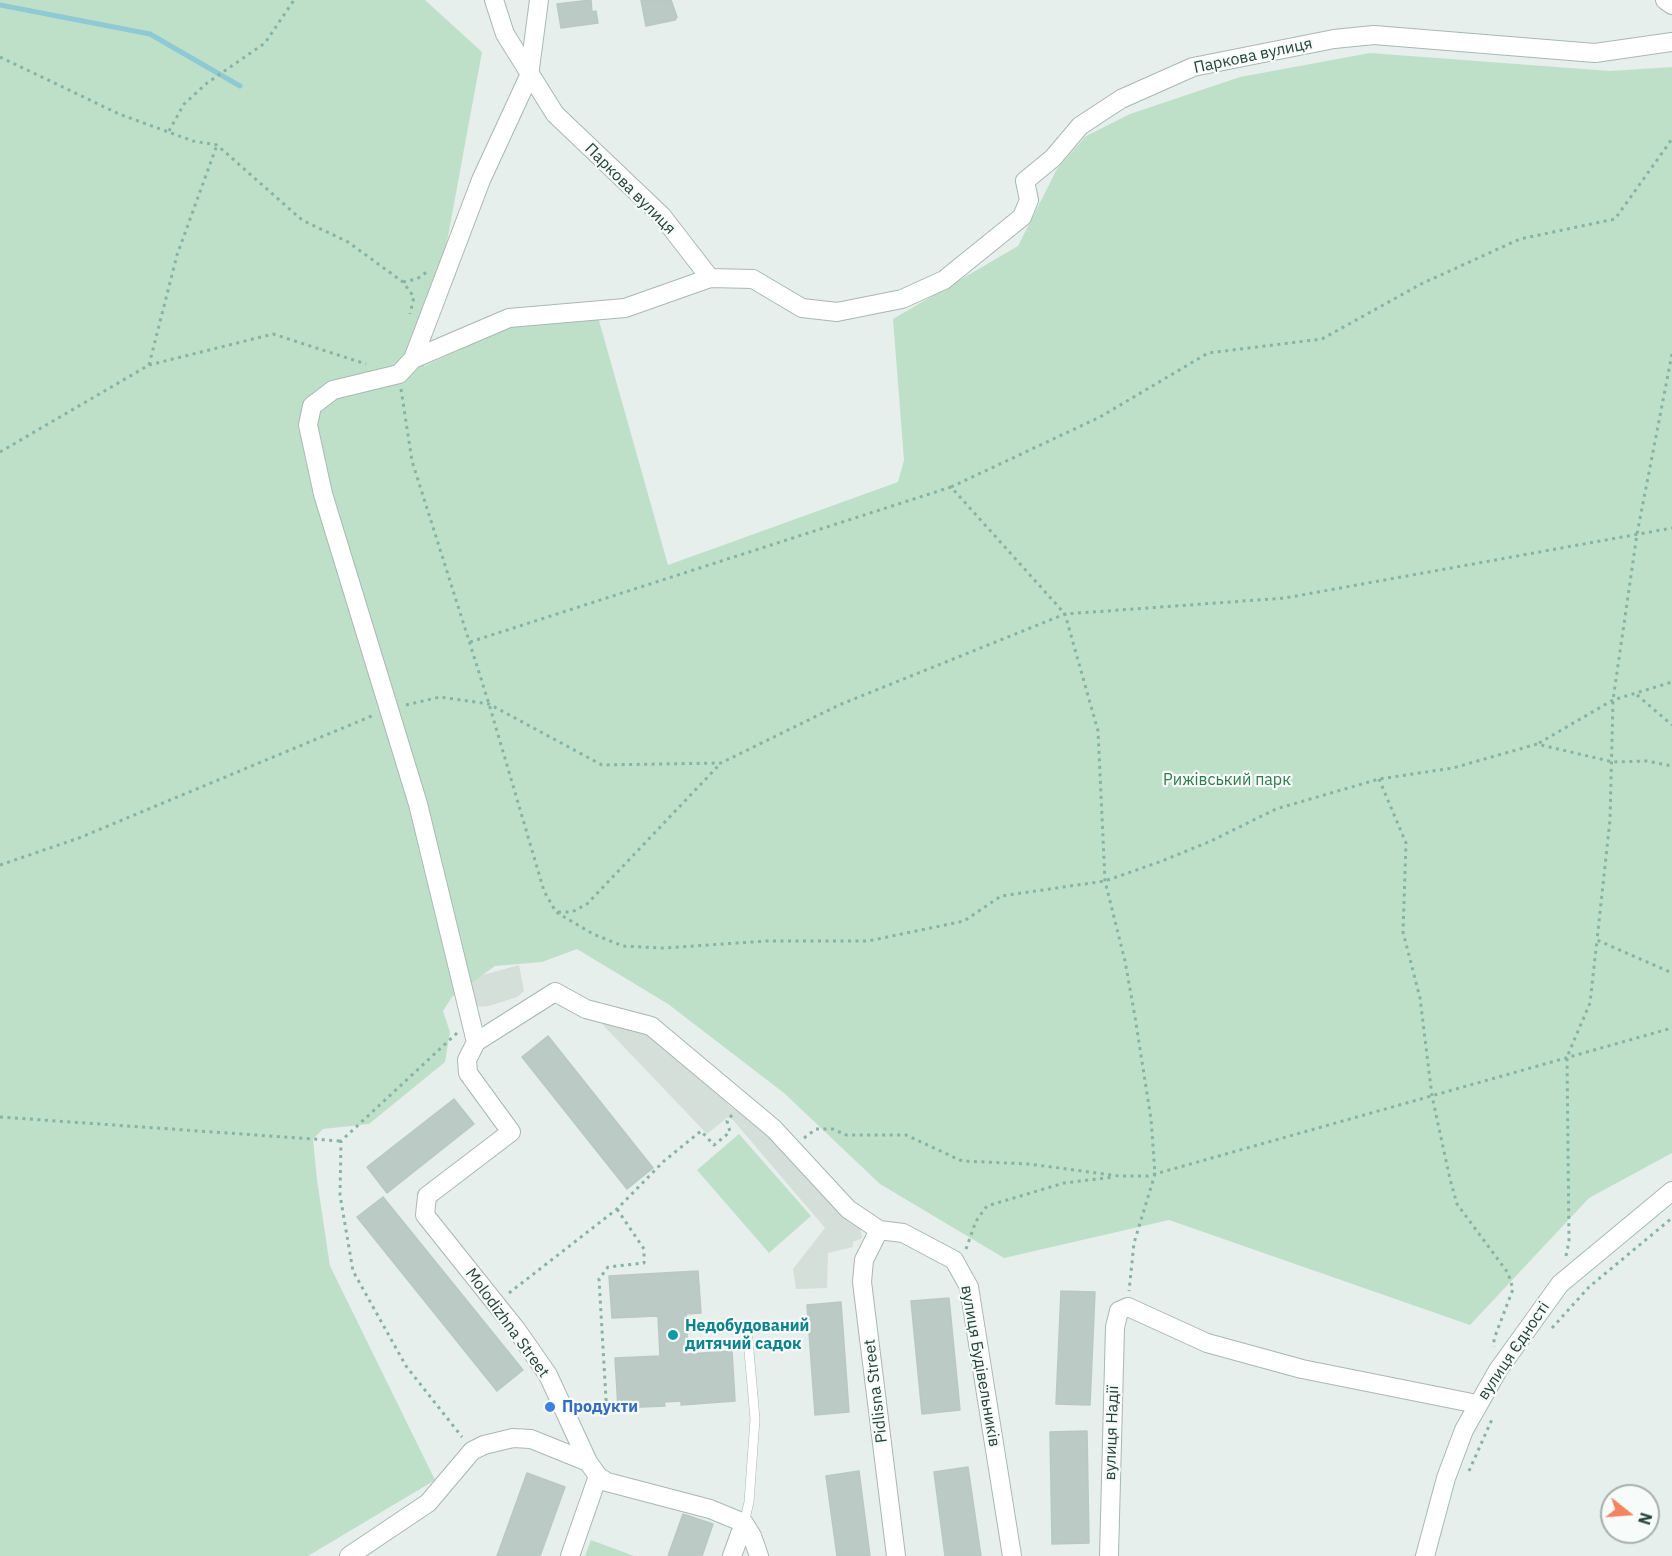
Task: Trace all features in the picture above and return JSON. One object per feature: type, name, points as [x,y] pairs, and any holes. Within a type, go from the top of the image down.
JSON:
[{"type":"street","name":"Паркова вулиця","points":[[494,0],[505,34],[529,76],[555,114],[662,216],[710,278],[753,279],[802,308],[837,312],[892,302],[924,290],[954,273],[1018,222],[1028,206],[1025,181],[1053,158],[1080,126],[1121,99],[1193,67],[1334,39],[1374,35],[1595,53],[1672,42]]},
{"type":"street","points":[[539,0],[529,76],[481,180],[413,359],[399,374],[333,390],[312,406],[308,425],[323,494],[418,804],[476,1042],[555,992],[586,1010],[651,1026],[743,1102],[789,1146],[848,1209],[879,1230],[903,1233],[954,1260]]},
{"type":"street","points":[[1665,0],[1672,5]]},
{"type":"street","points":[[413,359],[509,318],[625,308],[710,278]]},
{"type":"street","name":"Molodizhna Street","points":[[476,1042],[467,1060],[468,1072],[511,1132],[427,1196],[424,1206],[425,1215],[548,1375],[593,1469]]},
{"type":"street","name":"вулиця Єдності","points":[[1425,1556],[1446,1478],[1477,1404],[1498,1370],[1560,1284],[1672,1191]]},
{"type":"street","name":"Pidlisna Street","points":[[879,1230],[864,1260],[862,1282],[896,1556]]},
{"type":"street","name":"вулиця Будівельників","points":[[954,1260],[969,1287],[1012,1556]]},
{"type":"street","points":[[1123,1309],[1217,1346],[1302,1369],[1477,1404]]},
{"type":"street","name":"вулиця Надії","points":[[1109,1556],[1115,1327],[1123,1309]]},
{"type":"street","points":[[349,1556],[428,1503],[472,1450],[484,1444],[513,1438],[531,1439],[593,1469],[607,1482],[710,1509],[744,1523],[752,1536],[759,1556]]},
{"type":"street","points":[[570,1556],[593,1469]]},
{"type":"street","points":[[732,1556],[744,1523]]},
{"type":"lane","points":[[744,1523],[749,1502],[755,1419],[747,1328]]},
{"type":"path","points":[[169,131],[184,104],[207,83],[265,43],[294,0]]},
{"type":"path","points":[[0,57],[119,114],[193,141],[217,145],[302,220],[348,242],[403,282],[414,297],[408,322]]},
{"type":"path","points":[[470,642],[951,487],[1100,417],[1208,353],[1322,339],[1421,284],[1520,239],[1615,219],[1672,139]]},
{"type":"path","points":[[148,365],[177,255],[217,145]]},
{"type":"path","points":[[0,452],[148,365],[273,334],[368,364]]},
{"type":"path","points":[[1560,1284],[1569,1241],[1567,1057],[1590,1003],[1604,884],[1612,762],[1613,700],[1637,534],[1672,354]]},
{"type":"path","points":[[399,374],[412,461],[470,642],[544,891],[556,912],[593,934],[623,946],[663,948],[767,941],[868,941],[964,921],[1001,896],[1105,881],[1211,841],[1276,809],[1379,778],[1452,768],[1537,744],[1613,700],[1637,695],[1672,682]]},
{"type":"path","points":[[951,487],[1065,614],[1083,671],[1098,731],[1105,881],[1125,961],[1135,1017],[1151,1119],[1155,1174],[1134,1243],[1123,1309]]},
{"type":"path","points":[[556,912],[572,912],[587,904],[721,763],[839,705],[1065,614],[1285,598],[1672,528]]},
{"type":"path","points":[[1637,695],[1672,725]]},
{"type":"path","points":[[0,865],[79,838],[389,709],[440,697],[489,704],[602,765],[721,763]]},
{"type":"path","points":[[1537,744],[1612,762],[1647,761],[1672,765]]},
{"type":"path","points":[[1379,778],[1406,843],[1403,932],[1420,998],[1432,1096],[1457,1204],[1508,1273],[1513,1289],[1494,1339],[1494,1348]]},
{"type":"path","points":[[1597,940],[1672,974]]},
{"type":"path","points":[[470,1020],[341,1141],[340,1195],[354,1271],[406,1366],[472,1450]]},
{"type":"path","points":[[954,1260],[961,1257],[976,1221],[987,1206],[1064,1183],[1155,1174],[1672,1028]]},
{"type":"path","points":[[0,1117],[341,1141]]},
{"type":"path","points":[[495,1304],[617,1209],[664,1161],[701,1131],[714,1145],[730,1132],[727,1121]]},
{"type":"path","points":[[789,1146],[816,1129],[833,1129],[846,1135],[906,1135],[962,1161],[1029,1164],[1119,1176]]},
{"type":"path","points":[[607,1416],[599,1279],[609,1267],[644,1263],[644,1249],[617,1209]]},
{"type":"path","points":[[1549,1331],[1589,1287],[1672,1218]]},
{"type":"path","points":[[1467,1476],[1497,1408]]},
{"type":"shaded area","points":[[448,825],[483,975],[519,965],[524,991],[517,997],[489,1006],[473,1007]]},
{"type":"shaded area","points":[[621,1022],[655,1033],[730,1106],[783,1144],[859,1220],[862,1238],[853,1242],[853,1247],[828,1253],[827,1288],[796,1289],[793,1269],[825,1228],[733,1120],[728,1117],[707,1134],[602,1024]]},
{"type":"green space","name":"Рижівський парк","points":[[0,0],[425,0],[482,52],[424,366],[515,325],[598,317],[668,565],[898,482],[904,460],[893,319],[1018,246],[1057,169],[1086,136],[1130,114],[1240,77],[1370,53],[1610,71],[1672,67],[1672,1153],[1589,1198],[1470,1325],[1169,1220],[1004,1258],[880,1184],[784,1093],[668,1004],[577,949],[542,962],[495,966],[452,997],[443,1011],[450,1032],[445,1062],[369,1124],[323,1129],[313,1139],[330,1266],[435,1480],[308,1556],[0,1556]]},
{"type":"green space","points":[[739,1134],[811,1216],[769,1253],[697,1170]]},
{"type":"green space","points":[[591,1540],[634,1556],[585,1556]]},
{"type":"building","points":[[591,0],[592,12],[596,11],[598,23],[561,28],[557,4]]},
{"type":"building","points":[[641,0],[671,0],[677,17],[675,20],[646,26]]},
{"type":"building","points":[[548,1036],[653,1168],[627,1189],[522,1057]]},
{"type":"building","points":[[454,1099],[474,1124],[387,1193],[367,1167]]},
{"type":"building","points":[[383,1197],[523,1370],[497,1391],[357,1217]]},
{"type":"building","name":"Недобудований дитячий садок","points":[[698,1271],[701,1313],[686,1314],[688,1354],[732,1351],[735,1401],[681,1405],[681,1401],[664,1402],[665,1406],[618,1408],[615,1358],[660,1356],[658,1316],[612,1318],[609,1276]]},
{"type":"building","points":[[1061,1291],[1095,1292],[1090,1405],[1056,1404]]},
{"type":"building","points":[[949,1298],[960,1410],[922,1414],[911,1301]]},
{"type":"building","points":[[841,1302],[849,1412],[815,1415],[807,1305]]},
{"type":"building","points":[[1087,1431],[1089,1543],[1052,1544],[1050,1432]]},
{"type":"building","points":[[968,1467],[981,1556],[945,1556],[934,1472]]},
{"type":"building","points":[[859,1471],[870,1556],[837,1556],[826,1476]]},
{"type":"building","points":[[527,1473],[565,1487],[540,1556],[497,1556]]},
{"type":"building","points":[[683,1514],[713,1524],[702,1556],[668,1556]]},
{"type":"waterway","points":[[0,5],[150,34],[240,86]]},
{"type":"place","name":"Недобудований дитячий садок","points":[[673,1335]]},
{"type":"place","name":"Продукти","points":[[550,1407]]}]
